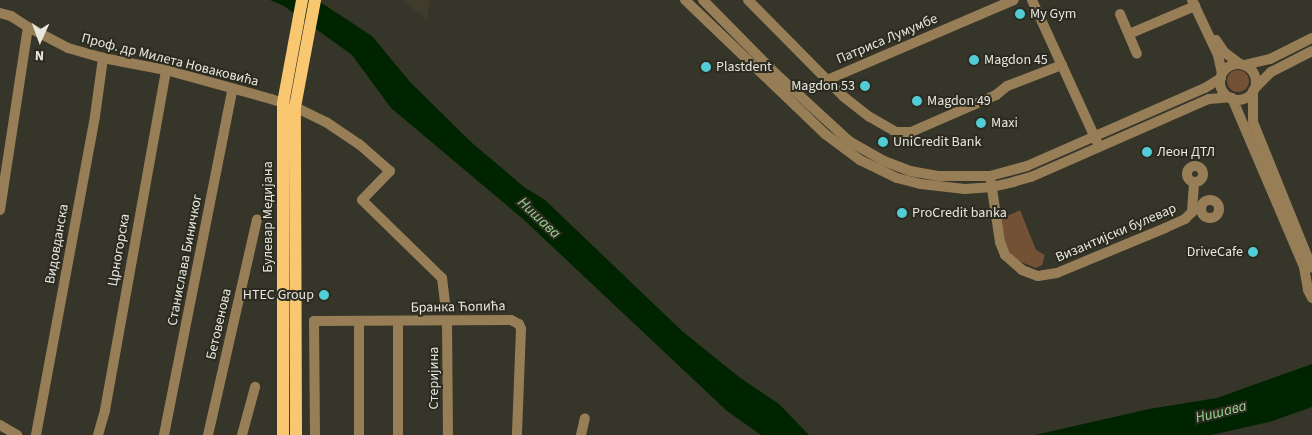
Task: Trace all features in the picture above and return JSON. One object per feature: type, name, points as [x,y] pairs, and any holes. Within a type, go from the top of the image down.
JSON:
[{"type":"main road","name":"Булевар Медијана","points":[[283,435],[282,103],[293,55],[302,0]]},
{"type":"main road","name":"Булевар Медијана","points":[[296,435],[295,107],[315,0]]},
{"type":"street","points":[[685,0],[825,134],[860,160],[907,181],[965,189],[986,196],[996,208]]},
{"type":"street","points":[[703,0],[828,123],[866,152],[910,171],[946,176],[990,176],[1027,166],[1097,142],[1208,100],[1244,98],[1272,72],[1312,51]]},
{"type":"street","points":[[748,0],[844,97],[870,117],[896,132],[911,132],[996,95],[1007,86],[1062,65]]},
{"type":"street","name":"Патриса Лумумбе","points":[[827,80],[1014,0]]},
{"type":"street","points":[[1032,0],[1097,142]]},
{"type":"street","points":[[1129,34],[1194,3],[1218,54],[1223,91],[1231,98],[1304,267],[1308,290],[1312,298]]},
{"type":"street","name":"Проф. др Милета Новаковића","points":[[0,13],[11,16],[68,48],[103,58],[166,70],[295,107]]},
{"type":"street","points":[[1120,14],[1137,54]]},
{"type":"street","points":[[0,210],[2,172],[28,27]]},
{"type":"street","points":[[1206,28],[1224,52],[1254,74],[1254,122],[1312,268]]},
{"type":"street","points":[[965,189],[992,187],[1031,176],[1205,88],[1222,76],[1230,66],[1270,59],[1312,38]]},
{"type":"street","name":"Видовданска","points":[[36,435],[95,116],[103,58]]},
{"type":"street","name":"Црногорска","points":[[98,435],[106,410],[166,70]]},
{"type":"street","name":"Станислава Биничког","points":[[164,435],[232,90]]},
{"type":"street","points":[[295,107],[326,122],[359,144],[390,170],[362,200],[442,278],[445,304]]},
{"type":"street","name":"Византијски булевар","points":[[990,176],[1000,242],[1005,255],[1022,270],[1038,276],[1057,273],[1185,219],[1196,211],[1194,182]]},
{"type":"street","points":[[996,208],[998,198],[1013,182]]},
{"type":"street","name":"Бетовенова","points":[[208,435],[256,219]]},
{"type":"street","name":"Бранка Ћопића","points":[[315,435],[314,321],[359,323],[511,320],[520,326],[517,435]]},
{"type":"street","name":"Стеријина","points":[[447,321],[448,435]]},
{"type":"street","points":[[398,322],[398,435]]},
{"type":"street","points":[[359,323],[359,435]]},
{"type":"street","points":[[242,435],[254,387]]},
{"type":"street","points":[[581,435],[585,418]]},
{"type":"shaded area","points":[[401,0],[430,0],[427,19]]},
{"type":"shaded area","points":[[1238,70],[1246,73],[1249,81],[1246,89],[1238,92],[1230,89],[1227,81],[1230,73]]},
{"type":"shaded area","points":[[1020,210],[1036,250],[1045,255],[1042,265],[1036,268],[1016,260],[1004,245],[999,220]]},
{"type":"water","name":"Нишава","points":[[270,0],[317,0],[372,36],[410,82],[471,142],[524,187],[545,200],[682,331],[739,377],[779,404],[809,435],[761,435],[727,411],[523,219],[391,108],[352,55],[284,6]]},
{"type":"water","name":"Нишава","points":[[1312,364],[1312,407],[1269,422],[1211,435],[1035,435],[1149,409],[1217,398]]},
{"type":"place","name":"My Gym","points":[[1020,14]]},
{"type":"place","name":"Magdon 45","points":[[974,60]]},
{"type":"place","name":"Plastdent","points":[[706,67]]},
{"type":"place","name":"Magdon 53","points":[[865,86]]},
{"type":"place","name":"Magdon 49","points":[[917,101]]},
{"type":"place","name":"Maxi","points":[[981,123]]},
{"type":"place","name":"UniCredit Bank","points":[[883,142]]},
{"type":"place","name":"Леон ДТЛ","points":[[1147,152]]},
{"type":"place","name":"ProCredit banka","points":[[902,213]]},
{"type":"place","name":"DriveCafe","points":[[1253,252]]},
{"type":"place","name":"HTEC Group","points":[[324,295]]}]
